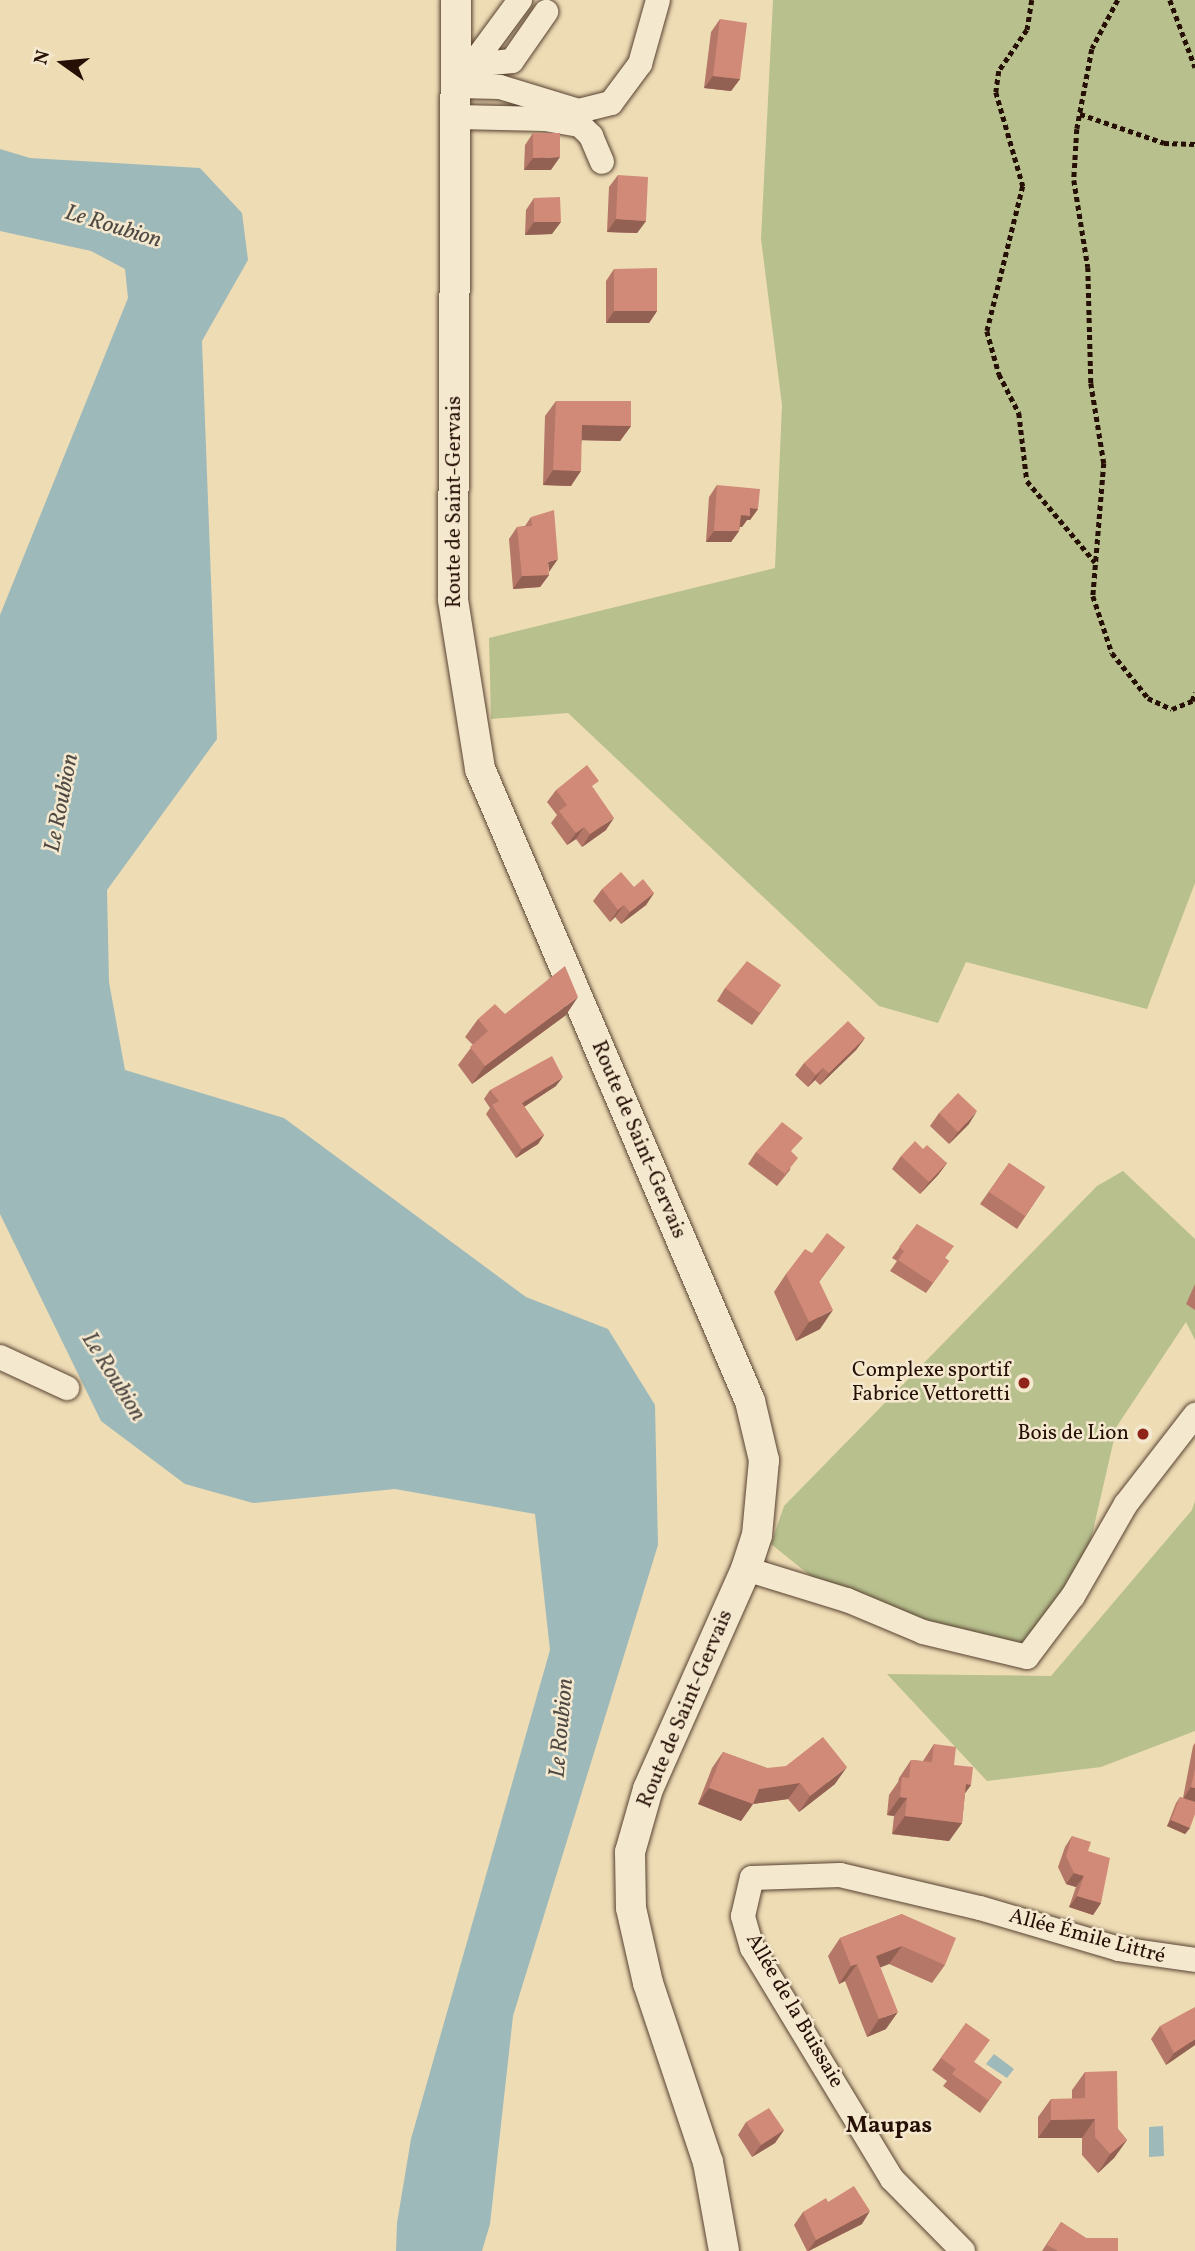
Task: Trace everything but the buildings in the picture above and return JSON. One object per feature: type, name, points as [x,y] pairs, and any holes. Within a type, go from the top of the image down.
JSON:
[{"type":"street","name":"Route de Saint-Gervais","points":[[456,0],[463,73],[458,117],[453,600],[480,769],[750,1401],[764,1460],[757,1535],[747,1569],[648,1789],[631,1852],[631,1908],[648,1983],[708,2162],[724,2251]]},
{"type":"street","points":[[463,73],[520,0]]},
{"type":"street","points":[[463,73],[579,111],[611,103],[640,64],[658,0]]},
{"type":"street","points":[[463,73],[512,61],[546,12]]},
{"type":"street","points":[[458,117],[545,119],[580,125],[591,136],[602,162]]},
{"type":"street","points":[[0,1357],[67,1388]]},
{"type":"street","points":[[747,1569],[847,1600],[923,1632],[1027,1657],[1073,1596],[1126,1504],[1195,1415]]},
{"type":"street","name":"Allée de la Buissaie","points":[[963,2251],[892,2179],[752,1948],[743,1916],[752,1878],[840,1875],[980,1908]]},
{"type":"street","name":"Allée Émile Littré","points":[[980,1908],[1119,1949],[1195,1959]]},
{"type":"path","points":[[1032,0],[1027,30],[999,71],[996,92],[1023,186],[987,331],[999,374],[1019,413],[1027,481],[1096,562]]},
{"type":"path","points":[[1118,0],[1092,49],[1080,114],[1074,180],[1088,267],[1091,383],[1104,464],[1093,596],[1112,653],[1148,698],[1172,709],[1192,701],[1195,692]]},
{"type":"path","points":[[1170,0],[1194,63]]},
{"type":"path","points":[[1080,114],[1164,143],[1195,144]]},
{"type":"green space","points":[[773,0],[1195,0],[1195,883],[1147,1009],[966,962],[938,1023],[879,1006],[568,713],[491,719],[489,638],[775,568],[782,405],[761,239]]},
{"type":"green space","name":"Complexe sportif Fabrice Vettoretti","points":[[1123,1171],[1195,1239],[1195,1340],[1186,1322],[1117,1426],[1081,1583],[1030,1645],[987,1645],[833,1594],[771,1544],[784,1506],[1097,1186]]},
{"type":"green space","points":[[1195,1501],[1195,1731],[1101,1767],[987,1781],[887,1674],[1051,1676],[1192,1510]]},
{"type":"water","name":"Le Roubion","points":[[0,149],[30,158],[200,168],[242,213],[248,260],[202,341],[217,739],[107,890],[109,982],[125,1070],[284,1118],[526,1297],[608,1329],[655,1405],[658,1545],[513,2016],[490,2224],[482,2251],[396,2251],[397,2223],[411,2139],[550,1650],[535,1514],[395,1489],[253,1503],[185,1484],[101,1421],[0,1214],[0,615],[128,298],[125,269],[91,251],[0,231]]},
{"type":"water","points":[[994,2054],[1014,2069],[1007,2078],[986,2064]]},
{"type":"water","points":[[1163,2126],[1164,2156],[1149,2157],[1149,2127]]},
{"type":"place","name":"Complexe sportif Fabrice Vettoretti","points":[[1024,1383]]},
{"type":"place","name":"Bois de Lion","points":[[1143,1434]]},
{"type":"district","name":"Maupas","points":[[889,2126]]}]
